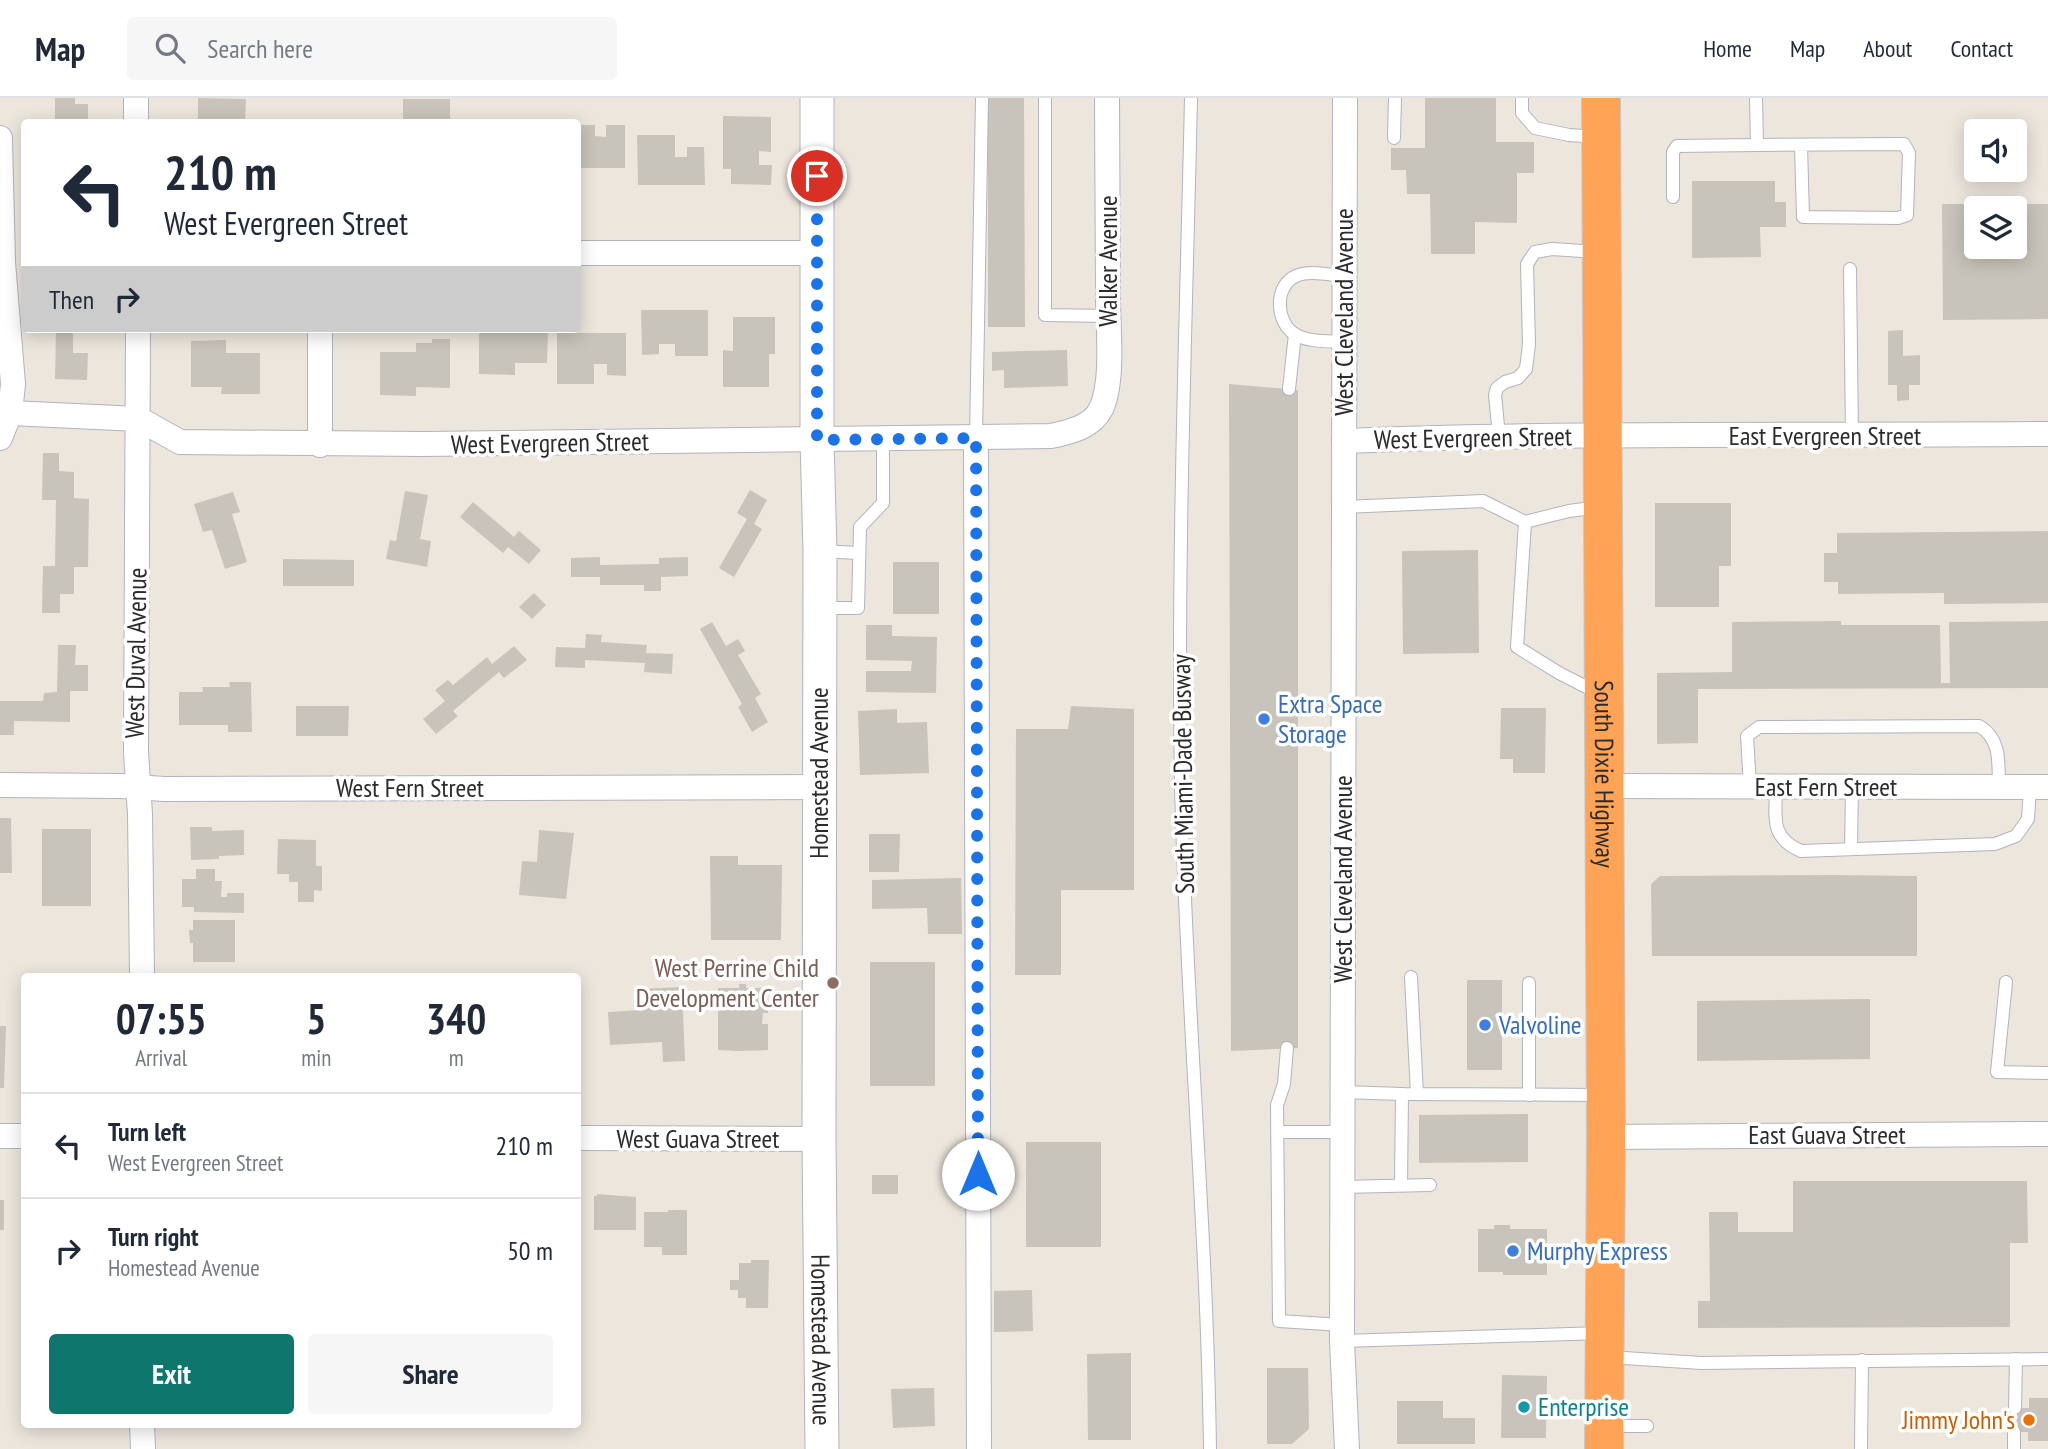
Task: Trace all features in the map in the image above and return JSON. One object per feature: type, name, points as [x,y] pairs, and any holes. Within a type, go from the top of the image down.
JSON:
[{"type":"highway","name":"South Dixie Highway","points":[[1601,98],[1606,1137],[1604,1438]]},
{"type":"street","points":[[136,98],[136,119]]},
{"type":"street","name":"Homestead Avenue","points":[[817,98],[822,1449]]},
{"type":"street","name":"Walker Avenue","points":[[1093,420],[1100,410],[1107,385],[1107,98]]},
{"type":"street","name":"West Cleveland Avenue","points":[[1345,98],[1342,1333],[1347,1449]]},
{"type":"street","points":[[0,138],[3,262],[13,384],[10,413],[0,438]]},
{"type":"street","points":[[581,253],[818,253]]},
{"type":"street","name":"West Duval Avenue","points":[[138,333],[135,752],[142,973]]},
{"type":"street","points":[[320,333],[320,445]]},
{"type":"street","name":"West Evergreen Street","points":[[10,413],[139,419],[180,442],[320,445],[1051,436],[1076,429],[1093,420]]},
{"type":"street","name":"East Evergreen Street","points":[[1602,437],[2048,434]]},
{"type":"street","name":"West Evergreen Street","points":[[1344,441],[1499,436],[1602,437]]},
{"type":"street","points":[[976,438],[979,1449]]},
{"type":"street","name":"West Fern Street","points":[[0,785],[138,786],[164,789],[819,787]]},
{"type":"street","name":"East Fern Street","points":[[1604,786],[2039,787]]},
{"type":"street","name":"East Guava Street","points":[[1606,1137],[2048,1134]]},
{"type":"street","points":[[0,1136],[21,1136]]},
{"type":"street","name":"West Guava Street","points":[[581,1138],[819,1139]]},
{"type":"street","points":[[142,1428],[143,1449]]},
{"type":"lane","points":[[976,438],[982,98]]},
{"type":"lane","points":[[1045,98],[1045,315],[1108,316]]},
{"type":"lane","name":"South Miami-Dade Busway","points":[[1191,98],[1181,514],[1181,772],[1187,944],[1203,1235],[1210,1449]]},
{"type":"lane","points":[[1394,138],[1395,98]]},
{"type":"lane","points":[[1522,98],[1522,113],[1535,128],[1569,135],[1601,137]]},
{"type":"lane","points":[[1756,98],[1757,145]]},
{"type":"lane","points":[[1672,197],[1673,152],[1677,146],[1904,144],[1909,153],[1907,215],[1898,218],[1803,217],[1801,145]]},
{"type":"lane","points":[[1499,436],[1495,395],[1497,388],[1518,379],[1527,369],[1527,264],[1535,252],[1552,248],[1601,252]]},
{"type":"lane","points":[[1850,269],[1852,436]]},
{"type":"lane","points":[[1344,276],[1310,273],[1288,280],[1282,290],[1280,311],[1292,332],[1303,338],[1344,342]]},
{"type":"lane","points":[[1289,389],[1295,334]]},
{"type":"lane","points":[[820,608],[858,608],[860,527],[883,503],[883,439]]},
{"type":"lane","points":[[1344,507],[1483,501],[1525,522],[1569,510],[1602,506]]},
{"type":"lane","points":[[1525,522],[1517,647],[1603,696]]},
{"type":"lane","points":[[820,551],[858,553]]},
{"type":"lane","points":[[1749,786],[1747,736],[1759,727],[1979,726],[1995,741],[1999,787]]},
{"type":"lane","points":[[1851,849],[1852,786]]},
{"type":"lane","points":[[1776,787],[1777,830],[1787,845],[1801,851],[1995,845],[2016,836],[2028,819],[2039,787]]},
{"type":"lane","points":[[1411,977],[1417,1094]]},
{"type":"lane","points":[[2006,982],[1997,1072],[2048,1073]]},
{"type":"lane","points":[[1529,983],[1529,1095]]},
{"type":"lane","points":[[1287,1048],[1284,1084],[1277,1105],[1279,1321],[1342,1333],[1605,1345],[1701,1363],[2048,1359]]},
{"type":"lane","points":[[1342,1092],[1605,1095]]},
{"type":"lane","points":[[1401,1185],[1402,1094]]},
{"type":"lane","points":[[1278,1132],[1342,1132]]},
{"type":"lane","points":[[1342,1187],[1430,1185]]},
{"type":"lane","points":[[2015,1408],[2016,1359]]},
{"type":"lane","points":[[1861,1449],[1862,1360]]},
{"type":"lane","points":[[1604,1438],[1647,1426]]},
{"type":"lane","points":[[2014,1432],[2014,1449]]},
{"type":"building","points":[[55,98],[75,98],[75,104],[88,104],[88,119],[55,119]]},
{"type":"building","points":[[198,98],[246,99],[245,119],[198,119]]},
{"type":"building","points":[[988,98],[1024,98],[1025,327],[988,327]]},
{"type":"building","points":[[1425,98],[1496,98],[1496,142],[1534,142],[1534,173],[1517,173],[1517,223],[1475,222],[1475,254],[1431,254],[1430,194],[1407,194],[1406,170],[1391,170],[1391,148],[1425,148]]},
{"type":"building","points":[[403,99],[450,99],[450,119],[403,119]]},
{"type":"building","points":[[723,116],[771,117],[771,152],[759,151],[759,165],[772,165],[771,185],[731,184],[731,169],[723,169]]},
{"type":"building","points":[[581,125],[595,125],[595,136],[606,137],[606,125],[625,125],[625,168],[581,168]]},
{"type":"building","points":[[637,135],[675,135],[675,157],[687,157],[687,147],[704,147],[705,185],[638,185]]},
{"type":"building","points":[[1692,181],[1775,181],[1775,202],[1786,202],[1786,227],[1760,227],[1761,257],[1692,258]]},
{"type":"building","points":[[1942,204],[1964,204],[1964,259],[2027,259],[2027,204],[2048,204],[2048,319],[1943,320]]},
{"type":"building","points":[[641,310],[708,310],[708,356],[675,356],[675,344],[659,344],[659,354],[642,355]]},
{"type":"building","points":[[733,317],[775,317],[775,354],[769,354],[769,387],[723,387],[723,350],[733,351]]},
{"type":"building","points":[[1903,330],[1903,356],[1920,355],[1920,385],[1909,385],[1909,400],[1897,401],[1897,385],[1888,385],[1888,331]]},
{"type":"building","points":[[56,333],[73,333],[73,353],[88,353],[87,380],[55,379]]},
{"type":"building","points":[[479,333],[548,333],[547,363],[515,363],[515,375],[479,374]]},
{"type":"building","points":[[557,333],[626,333],[626,376],[607,375],[607,364],[594,364],[594,384],[557,384]]},
{"type":"building","points":[[432,339],[450,339],[450,388],[416,387],[416,396],[380,395],[380,352],[416,352],[416,343],[432,343]]},
{"type":"building","points":[[226,340],[226,353],[260,353],[260,394],[221,394],[222,387],[191,387],[191,341]]},
{"type":"building","points":[[1067,350],[1068,386],[1004,388],[1004,370],[992,371],[992,352]]},
{"type":"building","name":"Extra Space Storage","points":[[1229,384],[1298,390],[1298,1048],[1231,1051]]},
{"type":"building","points":[[43,453],[59,453],[59,471],[74,472],[74,498],[89,499],[88,567],[74,567],[74,594],[60,594],[60,613],[42,613],[43,566],[55,566],[56,500],[42,500]]},
{"type":"building","points":[[750,490],[767,500],[754,524],[762,529],[734,577],[719,568],[747,519],[737,513]]},
{"type":"building","points":[[405,491],[428,495],[420,539],[431,541],[427,567],[386,559],[390,540],[396,541]]},
{"type":"building","points":[[233,492],[240,512],[232,514],[247,562],[225,569],[212,530],[203,532],[194,504]]},
{"type":"building","points":[[473,502],[514,537],[519,531],[541,550],[529,564],[508,547],[503,553],[460,517]]},
{"type":"building","points":[[1655,503],[1731,503],[1731,566],[1719,566],[1719,607],[1655,607]]},
{"type":"building","points":[[2048,531],[2048,603],[1944,604],[1944,593],[1838,594],[1838,582],[1824,582],[1824,553],[1837,553],[1837,533]]},
{"type":"building","points":[[1478,550],[1479,653],[1403,654],[1402,551]]},
{"type":"building","points":[[600,557],[600,565],[659,564],[659,558],[688,557],[688,576],[661,577],[661,591],[644,591],[644,585],[600,585],[600,577],[571,577],[571,558]]},
{"type":"building","points":[[283,559],[354,560],[354,586],[283,586]]},
{"type":"building","points":[[893,562],[939,562],[939,614],[893,614]]},
{"type":"building","points":[[534,593],[546,605],[532,619],[519,607]]},
{"type":"building","points":[[1841,621],[1841,625],[1940,625],[1941,683],[1950,683],[1949,622],[2048,621],[2048,688],[1698,689],[1698,743],[1657,744],[1657,673],[1732,672],[1732,622]]},
{"type":"building","points":[[712,622],[726,646],[738,639],[745,651],[738,655],[761,694],[755,698],[768,722],[752,732],[738,707],[742,704],[700,629]]},
{"type":"building","points":[[866,625],[892,625],[892,636],[937,637],[936,693],[866,692],[866,671],[911,671],[912,661],[866,660]]},
{"type":"building","points":[[586,634],[602,635],[601,642],[647,645],[646,653],[673,654],[672,674],[644,672],[645,663],[585,660],[585,668],[555,667],[556,647],[585,648]]},
{"type":"building","points":[[58,645],[76,645],[75,665],[88,665],[88,691],[70,691],[70,722],[14,721],[14,735],[0,735],[0,701],[43,701],[44,693],[57,692]]},
{"type":"building","points":[[514,646],[527,660],[504,678],[499,672],[453,711],[458,716],[436,734],[423,719],[445,701],[435,690],[448,680],[453,685],[487,657],[492,664]]},
{"type":"building","points":[[229,682],[251,682],[252,732],[228,732],[228,725],[179,725],[179,692],[203,692],[202,687],[230,687]]},
{"type":"building","points":[[296,706],[349,706],[348,736],[296,736]]},
{"type":"building","points":[[1071,706],[1134,709],[1134,890],[1061,890],[1061,975],[1015,975],[1016,729],[1068,729]]},
{"type":"building","points":[[1501,708],[1546,708],[1545,773],[1513,773],[1513,759],[1500,759]]},
{"type":"building","points":[[897,709],[897,723],[927,722],[929,773],[860,775],[858,711]]},
{"type":"building","points":[[0,818],[11,818],[12,873],[0,873]]},
{"type":"building","points":[[190,827],[212,827],[212,831],[244,830],[244,855],[191,860]]},
{"type":"building","points":[[42,829],[91,829],[91,906],[42,906]]},
{"type":"building","points":[[539,830],[574,833],[566,899],[519,895],[522,861],[537,862]]},
{"type":"building","points":[[869,834],[900,834],[899,872],[869,872]]},
{"type":"building","points":[[278,839],[316,840],[316,866],[322,866],[322,891],[314,890],[314,902],[298,902],[298,882],[289,882],[289,874],[277,874]]},
{"type":"building","points":[[710,856],[738,856],[738,865],[782,865],[781,940],[711,940]]},
{"type":"building","points":[[196,869],[215,869],[215,881],[222,881],[221,897],[227,897],[227,893],[244,893],[244,913],[194,912],[194,907],[182,907],[182,879],[196,879]]},
{"type":"building","points":[[1660,876],[1917,876],[1917,956],[1652,956],[1651,884]]},
{"type":"building","points":[[961,878],[962,934],[928,934],[927,908],[872,909],[872,880]]},
{"type":"building","points":[[193,920],[235,920],[235,962],[193,962],[193,943],[190,943],[189,930],[193,930]]},
{"type":"building","points":[[870,962],[935,962],[935,1086],[870,1086]]},
{"type":"building","name":"Valvoline","points":[[1467,980],[1502,980],[1502,1070],[1467,1070]]},
{"type":"building","points":[[739,984],[746,984],[746,988],[768,988],[768,1013],[763,1013],[762,1024],[768,1024],[768,1050],[718,1050],[718,988],[739,988]]},
{"type":"building","points":[[682,987],[685,1061],[663,1062],[662,1042],[610,1045],[608,1012],[642,1010],[641,989]]},
{"type":"building","points":[[1870,999],[1870,1059],[1697,1061],[1697,1001]]},
{"type":"building","points":[[0,1026],[6,1026],[4,1088],[0,1088]]},
{"type":"building","name":"Murphy Express","points":[[1528,1114],[1528,1162],[1419,1163],[1419,1115]]},
{"type":"building","points":[[1026,1142],[1101,1142],[1101,1247],[1026,1247]]},
{"type":"building","points":[[872,1175],[898,1175],[898,1194],[872,1194]]},
{"type":"building","points":[[1793,1181],[2027,1181],[2028,1243],[2010,1243],[2010,1327],[1698,1328],[1698,1301],[1710,1301],[1709,1212],[1738,1212],[1738,1232],[1793,1232]]},
{"type":"building","points":[[594,1196],[636,1197],[636,1230],[594,1230]]},
{"type":"building","points":[[0,1200],[4,1200],[4,1230],[0,1230]]},
{"type":"building","points":[[687,1210],[687,1255],[662,1255],[662,1247],[644,1247],[644,1212]]},
{"type":"building","name":"Murphy Express","points":[[1494,1225],[1510,1225],[1510,1229],[1547,1229],[1547,1275],[1478,1272],[1478,1229],[1494,1229]]},
{"type":"building","points":[[751,1260],[769,1260],[768,1308],[746,1308],[746,1298],[738,1298],[738,1290],[730,1290],[730,1280],[739,1280],[739,1263],[751,1263]]},
{"type":"building","points":[[1032,1290],[1033,1331],[994,1332],[994,1291]]},
{"type":"building","points":[[1131,1353],[1131,1440],[1088,1440],[1087,1354]]},
{"type":"building","points":[[1267,1368],[1308,1368],[1309,1429],[1292,1444],[1267,1444]]},
{"type":"building","name":"Enterprise","points":[[1502,1375],[1547,1376],[1546,1438],[1501,1438]]},
{"type":"building","points":[[934,1388],[935,1426],[893,1428],[891,1389]]},
{"type":"building","name":"Jimmy John's","points":[[2029,1398],[2048,1398],[2048,1441],[2028,1441],[2028,1432],[2010,1432],[2009,1408],[2029,1408]]},
{"type":"building","points":[[1397,1401],[1443,1401],[1443,1418],[1475,1418],[1475,1444],[1397,1444]]},
{"type":"place","name":"Extra Space Storage","points":[[1264,719]]},
{"type":"place","name":"West Perrine Child Development Center","points":[[833,983]]},
{"type":"place","name":"Valvoline","points":[[1485,1025]]},
{"type":"place","name":"Murphy Express","points":[[1513,1251]]},
{"type":"place","name":"Enterprise","points":[[1524,1407]]},
{"type":"place","name":"Jimmy John's","points":[[2029,1420]]},
{"type":"route","points":[[817,176],[817,440],[976,438],[978,1174]]}]
